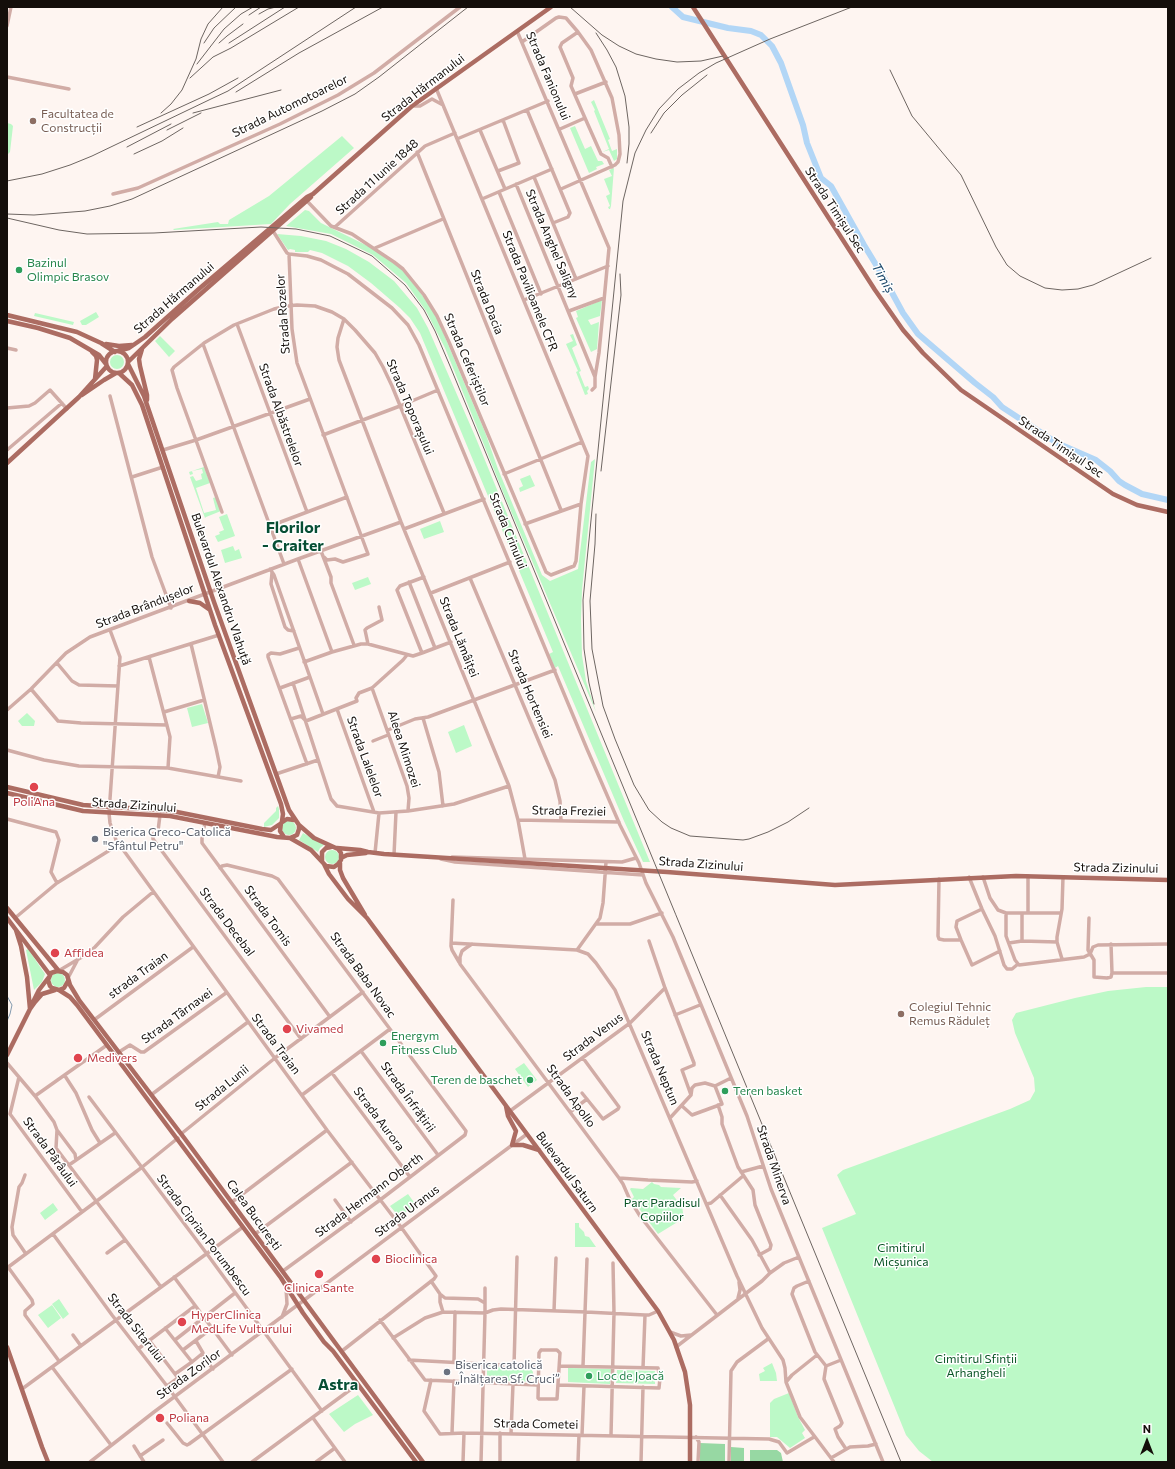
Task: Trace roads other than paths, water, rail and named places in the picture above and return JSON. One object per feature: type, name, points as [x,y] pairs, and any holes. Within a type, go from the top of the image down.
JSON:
[{"type":"main road","name":"Strada Hărmanului","points":[[128,363],[145,344],[188,304],[308,201],[313,194],[412,106],[551,7]]},
{"type":"main road","name":"Strada Timișul Sec","points":[[693,7],[875,290],[903,330],[923,353],[960,390],[1109,491],[1137,505],[1168,512]]},
{"type":"main road","name":"Strada Hărmanului","points":[[116,352],[136,344],[307,197],[313,194]]},
{"type":"main road","points":[[7,315],[77,332],[116,352],[124,354],[128,363],[125,370],[104,380],[90,391],[79,397]]},
{"type":"main road","points":[[7,321],[63,335],[76,341],[99,355],[110,370],[118,373]]},
{"type":"main road","points":[[101,343],[120,346],[136,344]]},
{"type":"main road","points":[[145,344],[139,359],[147,395],[147,403]]},
{"type":"main road","points":[[90,349],[96,356],[97,360],[95,380]]},
{"type":"main road","points":[[7,463],[79,397],[95,380],[106,365],[108,357],[116,352]]},
{"type":"main road","name":"Bulevardul Alexandru Vlahuță","points":[[128,363],[147,403],[208,593],[211,610],[219,635],[281,804],[283,814],[281,823]]},
{"type":"main road","name":"Bulevardul Alexandru Vlahuță","points":[[118,373],[132,385],[136,392],[208,593],[294,820]]},
{"type":"main road","points":[[189,601],[200,603],[211,610]]},
{"type":"main road","name":"Strada Zizinului","points":[[7,788],[73,804],[109,810],[160,815],[277,837],[284,837]]},
{"type":"main road","name":"Strada Zizinului","points":[[7,793],[76,810],[172,811],[264,830],[271,830],[281,823]]},
{"type":"main road","points":[[299,825],[298,833],[294,837],[284,837],[280,832],[281,823],[287,819],[294,820],[318,840],[335,847],[341,853],[341,860],[336,866],[331,867],[323,862],[322,854],[328,847],[335,847]]},
{"type":"main road","name":"Bulevardul Saturn","points":[[290,838],[307,847],[323,862],[329,874],[348,899],[367,918],[658,1311],[670,1332],[684,1372],[693,1437],[690,1462]]},
{"type":"main road","name":"Strada Zizinului","points":[[335,847],[394,855],[750,878],[835,885],[969,877],[1028,876],[1168,880]]},
{"type":"main road","name":"Strada Zizinului","points":[[341,860],[347,855],[368,852]]},
{"type":"main road","name":"Bulevardul Saturn","points":[[341,860],[340,867],[342,876],[367,918]]},
{"type":"main road","points":[[7,908],[59,970],[65,973],[68,979],[64,988],[42,994],[30,1009]]},
{"type":"main road","points":[[7,918],[50,976],[50,986],[57,990]]},
{"type":"main road","points":[[16,930],[21,946],[27,977],[30,1009]]},
{"type":"main road","points":[[7,1055],[36,994],[53,972],[59,970]]},
{"type":"main road","name":"Calea București","points":[[68,979],[76,995],[94,1020],[182,1134],[423,1462]]},
{"type":"main road","name":"Calea București","points":[[57,990],[70,997],[77,1005],[178,1138],[281,1278],[324,1342],[358,1384],[416,1462]]},
{"type":"main road","points":[[506,1105],[508,1116],[516,1131],[512,1145],[522,1144],[539,1150]]},
{"type":"main road","points":[[7,1347],[9,1358],[22,1389],[48,1462]]},
{"type":"main road","points":[[42,1447],[44,1462]]},
{"type":"street","points":[[7,26],[11,7]]},
{"type":"street","name":"Strada Automotoarelor","points":[[113,194],[138,188],[280,124],[338,95],[374,73],[460,7]]},
{"type":"street","points":[[522,42],[559,17],[568,19],[591,50],[612,98],[619,134],[620,158],[613,166],[561,189]]},
{"type":"street","name":"Strada Fanionului","points":[[517,30],[609,248],[608,266]]},
{"type":"street","name":"Strada Fanionului","points":[[578,32],[562,43],[560,47],[573,78],[571,84],[601,154],[608,158],[613,166]]},
{"type":"street","points":[[7,77],[69,89]]},
{"type":"street","name":"Strada Fanionului","points":[[575,94],[606,82]]},
{"type":"street","name":"Strada Pavilioanele CFR","points":[[436,88],[526,300],[588,458],[581,504],[575,564],[549,575]]},
{"type":"street","points":[[412,106],[420,106],[432,99],[444,106]]},
{"type":"street","points":[[457,139],[548,101]]},
{"type":"street","points":[[527,110],[561,189],[570,214],[568,217],[553,223]]},
{"type":"street","name":"Strada Fanionului","points":[[560,129],[585,118]]},
{"type":"street","points":[[498,171],[519,162],[503,120]]},
{"type":"street","points":[[480,130],[505,189]]},
{"type":"street","name":"Strada 11 Iunie 1848","points":[[335,227],[417,152],[425,146],[455,133]]},
{"type":"street","name":"Strada Dacia","points":[[417,152],[561,510]]},
{"type":"street","points":[[482,199],[552,169]]},
{"type":"street","points":[[534,177],[576,279]]},
{"type":"street","name":"Strada Anghel Saligny","points":[[516,184],[570,311],[596,377]]},
{"type":"street","points":[[499,192],[541,294]]},
{"type":"street","name":"Strada Ceferiștilor","points":[[308,201],[326,222],[352,234],[375,248],[403,269],[424,295],[437,316],[546,572],[549,575]]},
{"type":"street","points":[[375,248],[443,219]]},
{"type":"street","points":[[273,231],[289,254]]},
{"type":"street","name":"Strada Rozelor","points":[[289,254],[293,340],[297,363],[368,554],[343,562],[335,559],[327,560],[324,557]]},
{"type":"street","name":"Strada Crinului","points":[[289,254],[313,257],[340,269],[364,285],[392,308],[404,320],[416,338],[619,822],[643,875]]},
{"type":"street","points":[[526,300],[608,266],[595,387],[592,390]]},
{"type":"street","name":"Strada Anghel Saligny","points":[[570,311],[604,298]]},
{"type":"street","name":"Strada Toporașului","points":[[196,440],[177,388],[172,370],[174,367],[203,344],[237,324],[274,309],[291,306],[322,308],[344,319],[356,330],[375,353],[383,366],[444,513]]},
{"type":"street","name":"Strada Lămâiței","points":[[344,319],[338,338],[337,352],[339,360],[401,522],[509,786],[518,820],[525,858]]},
{"type":"street","name":"Strada Albăstrelelor","points":[[237,324],[307,512]]},
{"type":"street","points":[[203,344],[284,564]]},
{"type":"street","points":[[7,348],[16,350]]},
{"type":"street","points":[[7,408],[29,406],[35,403],[50,390],[67,409]]},
{"type":"street","points":[[323,435],[438,390]]},
{"type":"street","points":[[110,396],[152,557],[171,608]]},
{"type":"street","points":[[163,450],[196,440],[310,399]]},
{"type":"street","points":[[7,450],[62,403]]},
{"type":"street","points":[[196,440],[222,512]]},
{"type":"street","points":[[504,474],[582,442]]},
{"type":"street","points":[[132,477],[163,467]]},
{"type":"street","points":[[270,526],[347,497]]},
{"type":"street","points":[[404,529],[484,498]]},
{"type":"street","points":[[526,524],[581,504]]},
{"type":"street","name":"Strada Brândușelor","points":[[7,710],[78,644],[90,637],[401,522]]},
{"type":"street","points":[[321,551],[332,577],[331,583],[354,645]]},
{"type":"street","points":[[298,559],[332,652]]},
{"type":"street","points":[[431,593],[510,562]]},
{"type":"street","points":[[271,571],[271,584],[285,627],[288,630],[294,631]]},
{"type":"street","points":[[271,571],[274,575],[323,714]]},
{"type":"street","points":[[422,654],[398,592],[399,587],[424,577]]},
{"type":"street","name":"Strada Hortensiei","points":[[470,578],[555,780],[560,801],[561,821]]},
{"type":"street","points":[[409,582],[436,648]]},
{"type":"street","points":[[368,644],[365,632],[367,628],[382,620],[379,607]]},
{"type":"street","name":"Strada Traian","points":[[110,630],[119,654],[109,810],[112,830],[118,845],[327,1130],[402,1227],[435,1274],[435,1277],[431,1281]]},
{"type":"street","points":[[119,666],[219,635]]},
{"type":"street","points":[[304,662],[354,645],[368,644],[407,655],[416,655],[422,654],[450,642]]},
{"type":"street","points":[[191,644],[220,767],[218,777]]},
{"type":"street","points":[[299,648],[280,654],[273,652],[268,655],[307,764]]},
{"type":"street","points":[[372,688],[407,655]]},
{"type":"street","points":[[149,657],[164,712],[170,741],[168,768]]},
{"type":"street","points":[[57,663],[72,681],[79,685],[118,686]]},
{"type":"street","points":[[388,730],[415,719],[423,718],[555,670]]},
{"type":"street","points":[[280,688],[310,677]]},
{"type":"street","points":[[293,683],[331,799],[337,806],[379,813],[408,811],[454,804],[509,786]]},
{"type":"street","name":"Strada Lalelelor","points":[[306,721],[357,701],[356,698],[359,693],[372,688]]},
{"type":"street","name":"Aleea Mimozei","points":[[372,688],[407,786],[409,798],[408,811]]},
{"type":"street","points":[[31,689],[58,721],[167,725]]},
{"type":"street","points":[[164,712],[204,700]]},
{"type":"street","name":"Strada Lalelelor","points":[[337,709],[374,812]]},
{"type":"street","points":[[291,719],[301,716],[306,721]]},
{"type":"street","points":[[423,718],[439,772],[443,806]]},
{"type":"street","points":[[373,741],[388,735]]},
{"type":"street","points":[[7,750],[50,761],[79,766],[168,768],[241,781]]},
{"type":"street","points":[[276,774],[318,760]]},
{"type":"street","points":[[394,855],[396,812]]},
{"type":"street","points":[[375,853],[379,813]]},
{"type":"street","name":"Strada Decebal","points":[[160,815],[158,831],[153,834],[153,839],[300,1039]]},
{"type":"street","points":[[7,819],[56,832],[59,840],[51,872],[57,883]]},
{"type":"street","name":"Strada Freziei","points":[[518,820],[619,822]]},
{"type":"street","name":"Strada Tomis","points":[[205,823],[202,843],[330,1017]]},
{"type":"street","points":[[15,918],[57,883],[118,845]]},
{"type":"street","name":"Strada Zizinului","points":[[432,857],[464,856],[525,858]]},
{"type":"street","name":"Strada Zizinului","points":[[432,857],[455,862],[643,875]]},
{"type":"street","points":[[525,858],[606,862],[627,861],[636,858]]},
{"type":"street","points":[[453,900],[451,943],[577,950],[597,924],[602,912],[606,862]]},
{"type":"street","name":"Strada Baba Novac","points":[[220,868],[227,865],[272,876],[278,879],[428,1079],[466,1133]]},
{"type":"street","name":"Strada Minerva","points":[[643,875],[673,937],[747,1116],[771,1189],[883,1462]]},
{"type":"street","points":[[1028,876],[1028,913]]},
{"type":"street","points":[[969,877],[995,936],[1004,965],[1007,969],[1012,969],[1018,964],[1023,965],[1084,957],[1090,954],[1096,946],[1112,944],[1168,944]]},
{"type":"street","points":[[983,877],[990,898],[996,908],[1006,912],[1061,913]]},
{"type":"street","name":"Strada Zizinului","points":[[1062,959],[1057,942],[1057,932],[1062,909],[1063,877]]},
{"type":"street","points":[[939,879],[939,939],[961,940]]},
{"type":"street","points":[[59,970],[78,960],[95,947],[123,917],[153,892]]},
{"type":"street","points":[[982,909],[957,921],[956,927],[961,940],[972,965],[1000,951]]},
{"type":"street","points":[[1006,912],[1006,933],[1018,964]]},
{"type":"street","points":[[597,924],[630,924],[662,913]]},
{"type":"street","points":[[1022,913],[1022,942]]},
{"type":"street","points":[[1089,918],[1088,950],[1094,960],[1094,978],[1111,977],[1112,944]]},
{"type":"street","points":[[649,941],[665,988],[694,1063],[694,1065],[682,1070],[691,1095]]},
{"type":"street","points":[[1009,943],[1057,942]]},
{"type":"street","name":"Strada Apollo","points":[[451,943],[454,955],[460,964],[619,1178]]},
{"type":"street","points":[[460,964],[462,951],[474,944]]},
{"type":"street","name":"strada Traian","points":[[94,1020],[193,948]]},
{"type":"street","name":"Strada Neptun","points":[[577,950],[588,954],[615,990],[737,1276],[768,1339],[783,1360],[786,1382],[800,1417],[834,1462]]},
{"type":"street","points":[[68,979],[78,960]]},
{"type":"street","points":[[1112,973],[1168,973]]},
{"type":"street","name":"Strada Venus","points":[[510,1111],[630,1023],[665,988]]},
{"type":"street","name":"Strada Lunii","points":[[182,1134],[275,1058],[363,992]]},
{"type":"street","name":"Strada Târnavei","points":[[119,1052],[130,1045],[141,1052],[144,1052],[226,993]]},
{"type":"street","points":[[676,1015],[700,1005]]},
{"type":"street","points":[[151,1095],[248,1022]]},
{"type":"street","points":[[302,1095],[390,1029]]},
{"type":"street","points":[[35,1096],[107,1045]]},
{"type":"street","name":"Strada Înfrățirii","points":[[361,1051],[438,1155]]},
{"type":"street","points":[[582,1093],[603,1119],[619,1107],[583,1058]]},
{"type":"street","points":[[7,1063],[35,1096],[54,1122],[57,1130],[75,1154],[76,1160]]},
{"type":"street","name":"Strada Aurora","points":[[332,1073],[410,1177]]},
{"type":"street","points":[[65,1076],[76,1093],[92,1130],[100,1143]]},
{"type":"street","name":"Strada Pârâului","points":[[19,1077],[10,1114],[82,1212]]},
{"type":"street","name":"Strada Neptun","points":[[670,1118],[691,1095],[692,1088],[697,1084],[705,1083],[715,1086],[731,1078]]},
{"type":"street","points":[[715,1086],[720,1105],[722,1124],[741,1172],[753,1190],[755,1205],[771,1245],[770,1249],[759,1255]]},
{"type":"street","points":[[89,1097],[141,1168]]},
{"type":"street","points":[[570,1112],[587,1099]]},
{"type":"street","points":[[682,1106],[692,1115],[720,1105]]},
{"type":"street","points":[[57,1130],[55,1147],[161,1287]]},
{"type":"street","points":[[232,1202],[327,1130]]},
{"type":"street","points":[[69,1165],[115,1133]]},
{"type":"street","name":"Strada Hermann Oberth","points":[[283,1272],[380,1200],[466,1133]]},
{"type":"street","name":"Strada Uranus","points":[[299,1305],[527,1134]]},
{"type":"street","points":[[59,1361],[25,1315],[25,1311],[33,1304],[32,1298],[8,1268],[141,1168],[178,1138]]},
{"type":"street","points":[[255,1234],[352,1162]]},
{"type":"street","points":[[741,1172],[763,1166]]},
{"type":"street","name":"Strada Ciprian Porumbescu","points":[[141,1168],[207,1254],[322,1411]]},
{"type":"street","points":[[25,1175],[19,1186],[12,1227],[13,1235],[26,1254]]},
{"type":"street","points":[[707,1204],[711,1203],[743,1176]]},
{"type":"street","points":[[619,1178],[696,1181]]},
{"type":"street","points":[[619,1178],[640,1216],[717,1315]]},
{"type":"street","points":[[720,1195],[752,1240],[770,1273]]},
{"type":"street","points":[[335,1200],[351,1222]]},
{"type":"street","points":[[22,1389],[243,1227]]},
{"type":"street","name":"Strada Sitarului","points":[[53,1234],[223,1462]]},
{"type":"street","points":[[107,1254],[126,1240]]},
{"type":"street","points":[[676,1347],[762,1281],[770,1273],[781,1265],[799,1256]]},
{"type":"street","points":[[514,1366],[517,1257]]},
{"type":"street","points":[[554,1311],[556,1258]]},
{"type":"street","points":[[583,1366],[587,1259]]},
{"type":"street","points":[[611,1435],[614,1313],[613,1262]]},
{"type":"street","name":"Strada Neptun","points":[[736,1300],[740,1290],[737,1276]]},
{"type":"street","points":[[174,1278],[232,1355]]},
{"type":"street","points":[[280,1319],[284,1313],[287,1300],[287,1291],[281,1278]]},
{"type":"street","points":[[342,1351],[431,1281],[440,1294],[446,1298],[478,1299],[485,1303]]},
{"type":"street","points":[[809,1281],[794,1288],[792,1294],[817,1355],[826,1366],[824,1379],[842,1423],[835,1429],[838,1437],[846,1449]]},
{"type":"street","points":[[481,1462],[486,1313],[485,1288]]},
{"type":"street","points":[[175,1340],[235,1293]]},
{"type":"street","points":[[440,1294],[440,1302],[443,1312]]},
{"type":"street","name":"Strada Zorilor","points":[[91,1462],[175,1396],[299,1305]]},
{"type":"street","points":[[138,1349],[195,1306]]},
{"type":"street","points":[[393,1338],[425,1318],[443,1312],[486,1313],[496,1309],[649,1315],[658,1311]]},
{"type":"street","points":[[454,1362],[455,1312]]},
{"type":"street","points":[[643,1368],[645,1315]]},
{"type":"street","points":[[380,1320],[425,1380],[538,1385]]},
{"type":"street","points":[[165,1328],[192,1362]]},
{"type":"street","points":[[183,1350],[212,1328]]},
{"type":"street","points":[[670,1332],[681,1336],[692,1334]]},
{"type":"street","points":[[73,1335],[81,1346]]},
{"type":"street","points":[[729,1462],[731,1371],[737,1362],[768,1339]]},
{"type":"street","name":"Strada Sitarului","points":[[149,1340],[175,1374]]},
{"type":"street","points":[[196,1341],[203,1351],[202,1354],[213,1369]]},
{"type":"street","points":[[541,1350],[559,1351],[560,1366],[557,1399],[539,1399],[538,1367],[539,1353],[541,1350]]},
{"type":"street","points":[[167,1386],[178,1378],[175,1374],[202,1354]]},
{"type":"street","points":[[786,1382],[792,1375],[817,1355]]},
{"type":"street","points":[[409,1360],[538,1367]]},
{"type":"street","points":[[826,1366],[841,1360]]},
{"type":"street","points":[[559,1385],[659,1388],[660,1378],[658,1368],[560,1366]]},
{"type":"street","points":[[52,1367],[111,1445]]},
{"type":"street","points":[[167,1423],[182,1443],[187,1446],[292,1369]]},
{"type":"street","name":"Strada Cometei","points":[[431,1380],[424,1411],[440,1434],[452,1432],[702,1437],[773,1440],[779,1442],[787,1453],[814,1437]]},
{"type":"street","points":[[452,1432],[454,1381]]},
{"type":"street","points":[[252,1462],[358,1384]]},
{"type":"street","points":[[511,1434],[513,1384]]},
{"type":"street","points":[[578,1462],[584,1386]]},
{"type":"street","points":[[641,1462],[643,1387]]},
{"type":"street","points":[[313,1418],[345,1462]]},
{"type":"street","points":[[463,1462],[464,1433]]},
{"type":"street","points":[[500,1433],[500,1462]]},
{"type":"street","points":[[693,1437],[698,1442],[698,1462]]},
{"type":"street","points":[[140,1456],[163,1440]]},
{"type":"street","points":[[831,1458],[853,1446],[868,1446],[876,1444]]},
{"type":"street","points":[[134,1446],[144,1462]]},
{"type":"street","points":[[316,1462],[335,1448]]},
{"type":"waterway","name":"Timiș","points":[[672,7],[683,17],[728,28],[751,31],[761,35],[772,46],[781,63],[803,125],[807,143],[821,178],[831,186],[903,313],[918,334],[993,397],[1002,407],[1057,443],[1096,460],[1125,485],[1142,494],[1168,500]]},
{"type":"waterway","points":[[7,996],[12,1005],[7,1021]]},
{"type":"railway","points":[[161,113],[171,104],[182,90],[196,59],[201,39],[208,24],[223,7]]},
{"type":"railway","points":[[204,43],[214,28],[236,7]]},
{"type":"railway","points":[[197,64],[224,29],[241,14],[253,7]]},
{"type":"railway","points":[[249,15],[261,7]]},
{"type":"railway","points":[[259,14],[276,7]]},
{"type":"railway","points":[[229,43],[285,7]]},
{"type":"railway","points":[[190,78],[213,57],[231,48],[299,7]]},
{"type":"railway","points":[[7,181],[42,174],[70,165],[228,91],[356,7]]},
{"type":"railway","points":[[236,92],[299,53],[383,7]]},
{"type":"railway","points":[[7,214],[34,215],[85,211],[110,206],[132,199],[322,111],[355,94],[468,7]]},
{"type":"railway","points":[[570,7],[602,35],[619,46],[636,54],[677,62],[701,61],[723,56]]},
{"type":"railway","points":[[594,704],[584,649],[583,600],[623,201],[635,153],[646,130],[659,109],[678,89],[699,73],[716,63],[770,39],[852,7]]},
{"type":"railway","points":[[219,43],[243,24]]},
{"type":"railway","points":[[596,33],[616,67],[625,96],[629,127],[627,163]]},
{"type":"railway","points":[[890,70],[912,116],[961,175],[996,247],[1007,265],[1020,276],[1045,288],[1062,290],[1078,289],[1093,285],[1151,258]]},
{"type":"railway","points":[[651,133],[664,113],[682,95],[707,75]]},
{"type":"railway","points":[[137,127],[209,94],[238,78]]},
{"type":"railway","points":[[193,113],[281,90]]},
{"type":"railway","points":[[167,130],[201,113]]},
{"type":"railway","points":[[127,147],[171,124]]},
{"type":"railway","points":[[134,154],[162,141],[183,128]]},
{"type":"railway","points":[[7,218],[59,230],[87,234],[154,233],[261,227],[296,229],[330,236],[372,256],[405,285],[424,310],[450,366],[901,1462]]},
{"type":"railway","points":[[601,471],[621,295],[620,274]]},
{"type":"railway","points":[[596,514],[590,601],[592,649],[603,706],[634,785],[649,810],[671,828],[690,836],[743,840],[768,832],[788,822],[809,808]]},
{"type":"place","name":"Facultatea de Construcții","points":[[33,121]]},
{"type":"place","name":"Bazinul Olimpic Brasov","points":[[19,270]]},
{"type":"place","name":"PoliAna","points":[[34,787]]},
{"type":"place","name":"Biserica Greco-Catolică \"Sfântul Petru\"","points":[[95,839]]},
{"type":"place","name":"Affidea","points":[[55,953]]},
{"type":"place","name":"Colegiul Tehnic Remus Răduleț","points":[[901,1014]]},
{"type":"place","name":"Vivamed","points":[[287,1029]]},
{"type":"place","name":"Energym Fitness Club","points":[[383,1043]]},
{"type":"place","name":"Medivers","points":[[78,1058]]},
{"type":"place","name":"Teren de baschet","points":[[530,1080]]},
{"type":"place","name":"Teren basket","points":[[725,1091]]},
{"type":"place","name":"Bioclinica","points":[[376,1259]]},
{"type":"place","name":"Clinica Sante","points":[[319,1274]]},
{"type":"place","name":"HyperClinica MedLife Vulturului","points":[[182,1322]]},
{"type":"place","name":"Biserica catolică „Înălțarea Sf. Cruci”","points":[[447,1372]]},
{"type":"place","name":"Loc de Joacă","points":[[589,1376]]},
{"type":"place","name":"Poliana","points":[[160,1418]]},
{"type":"district","name":"Florilor - Craiter","points":[[293,537]]},
{"type":"district","name":"Astra","points":[[338,1385]]},
{"type":"park label","name":"Parc Paradisul Copiilor","points":[[662,1210]]},
{"type":"park label","name":"Cimitirul Micșunica","points":[[901,1255]]},
{"type":"park label","name":"Cimitirul Sfinții Arhangheli","points":[[976,1366]]}]
